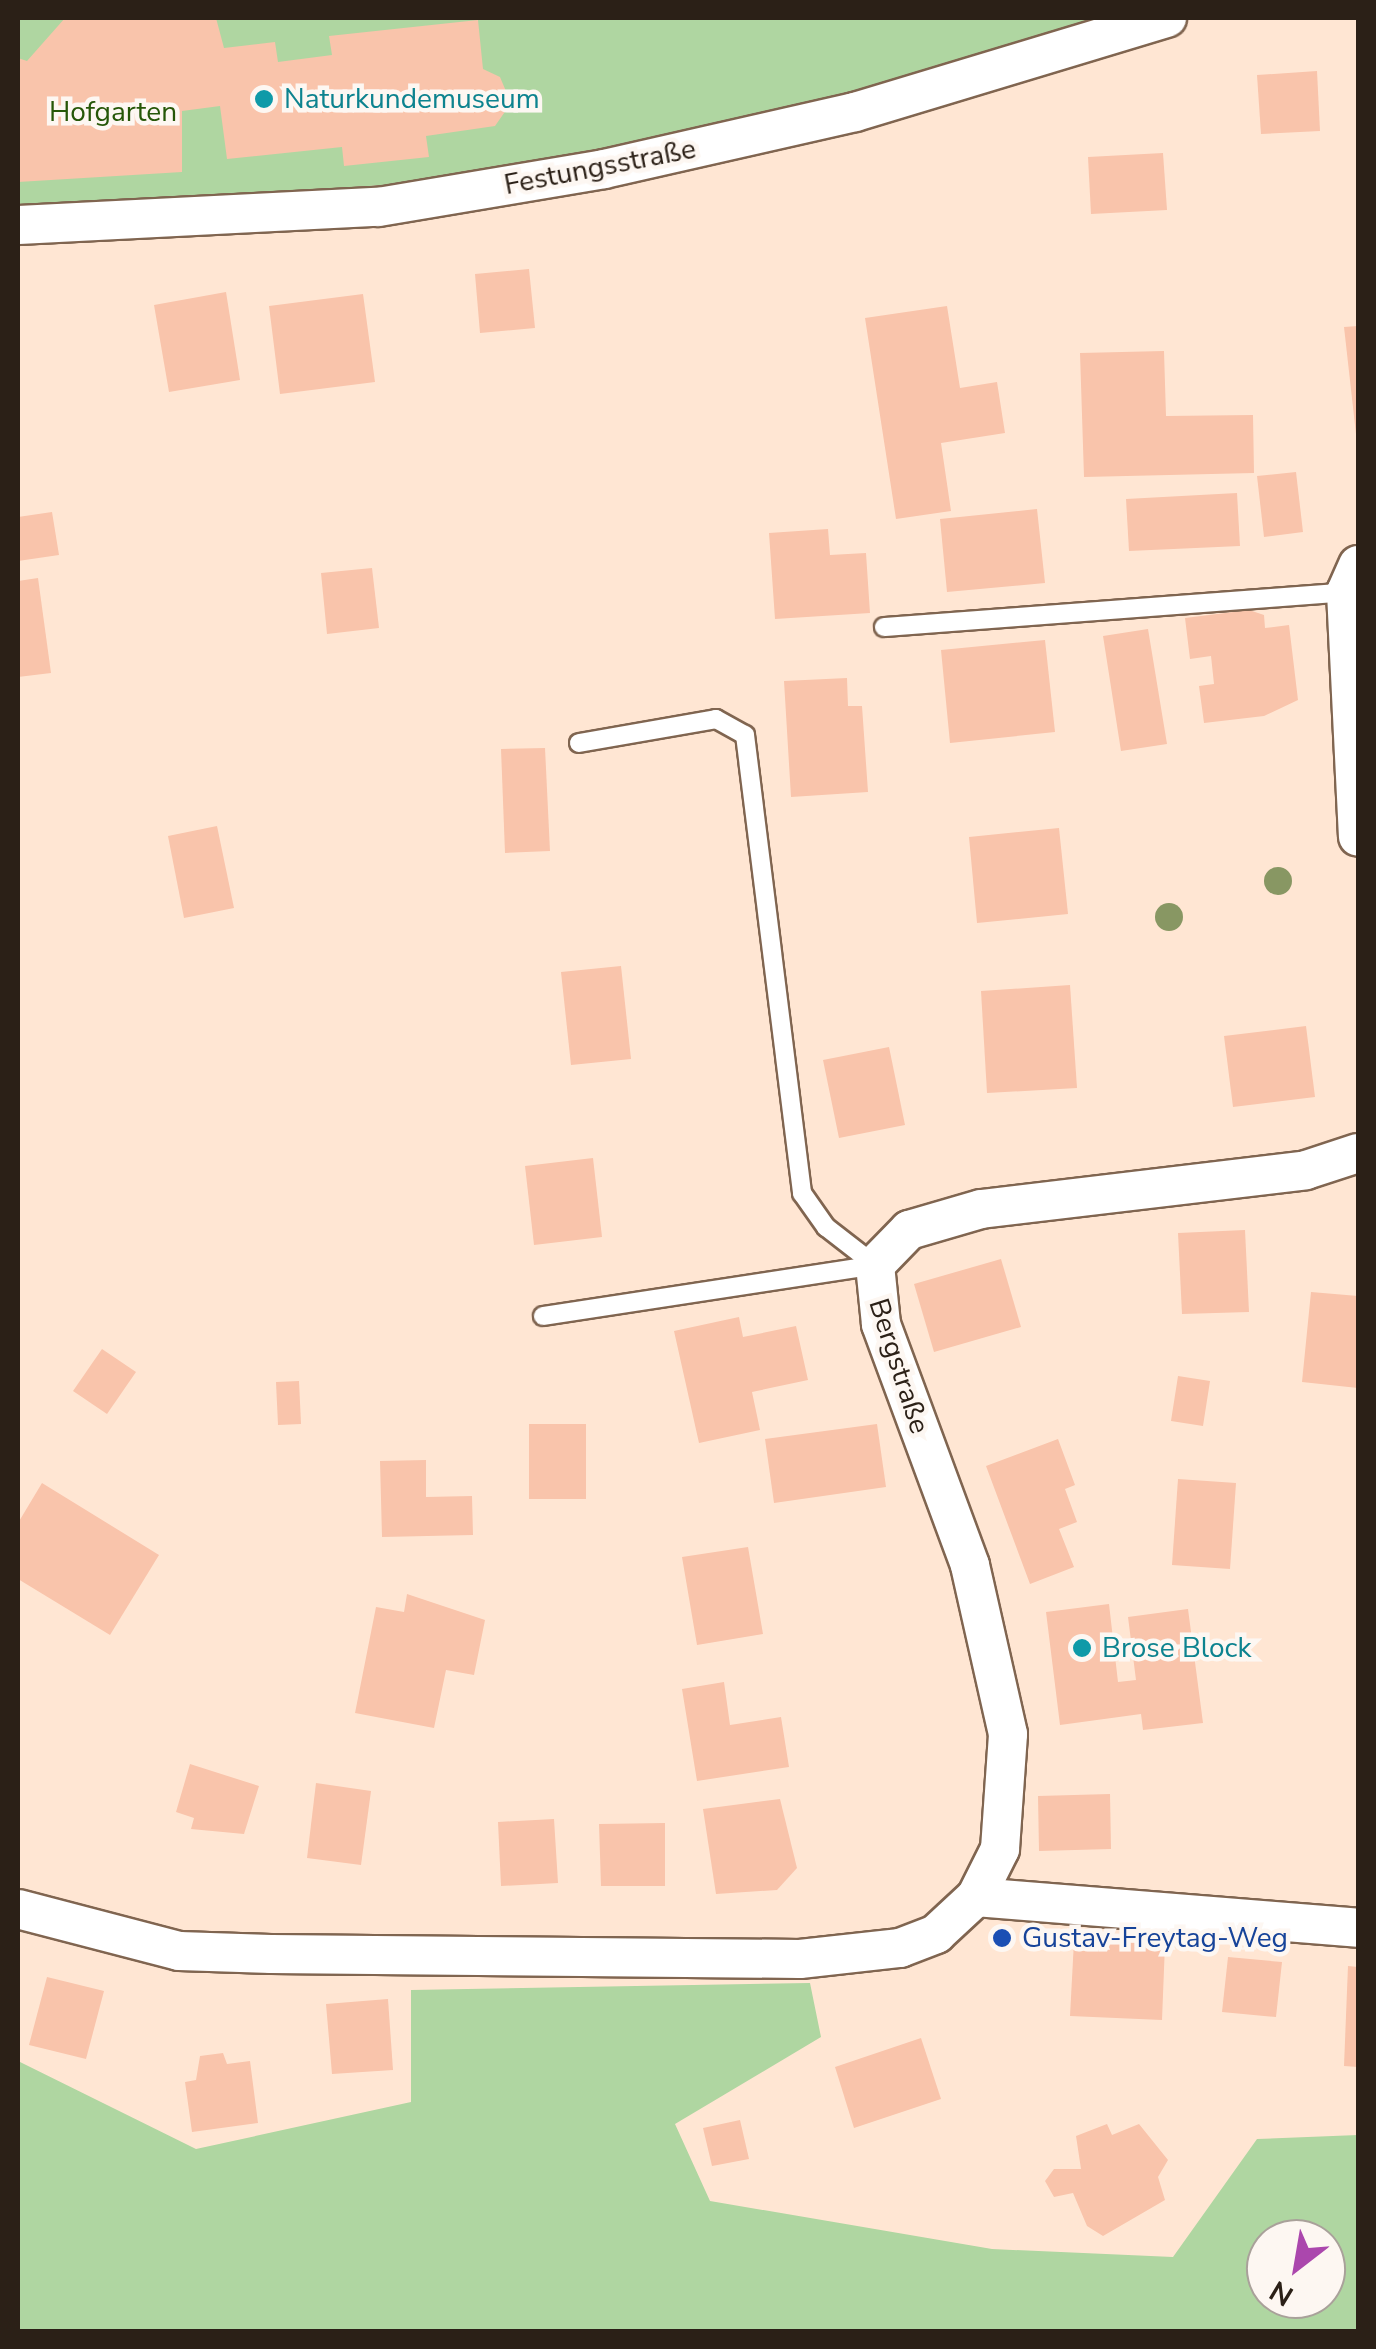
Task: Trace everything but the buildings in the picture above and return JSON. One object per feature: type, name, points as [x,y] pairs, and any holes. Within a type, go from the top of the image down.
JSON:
[{"type":"street","name":"Festungsstraße","points":[[18,226],[378,207],[604,169],[854,112],[1168,18]]},
{"type":"street","points":[[1352,578],[1358,836]]},
{"type":"street","name":"Bergstraße","points":[[976,1898],[1009,1812],[1008,1734],[970,1565],[881,1324],[875,1265],[910,1230],[981,1210],[1306,1170],[1358,1153]]},
{"type":"street","points":[[18,1908],[179,1951],[800,1959],[900,1948],[936,1934],[976,1898],[1358,1928]]},
{"type":"lane","points":[[884,627],[1352,578]]},
{"type":"lane","points":[[579,743],[716,719],[745,735],[802,1193],[826,1228],[875,1265]]},
{"type":"lane","points":[[543,1316],[875,1265]]},
{"type":"green space","name":"Hofgarten","points":[[18,18],[1115,18],[762,120],[461,180],[18,209]]},
{"type":"green space","points":[[810,1983],[821,2037],[675,2124],[710,2201],[992,2249],[1173,2257],[1257,2139],[1358,2135],[1358,2331],[18,2331],[18,2061],[196,2149],[411,2102],[411,1990]]},
{"type":"place","name":"Naturkundemuseum","points":[[264,99]]},
{"type":"place","name":"Brose Block","points":[[1082,1648]]},
{"type":"place","name":"Gustav-Freytag-Weg","points":[[1002,1938]]}]
